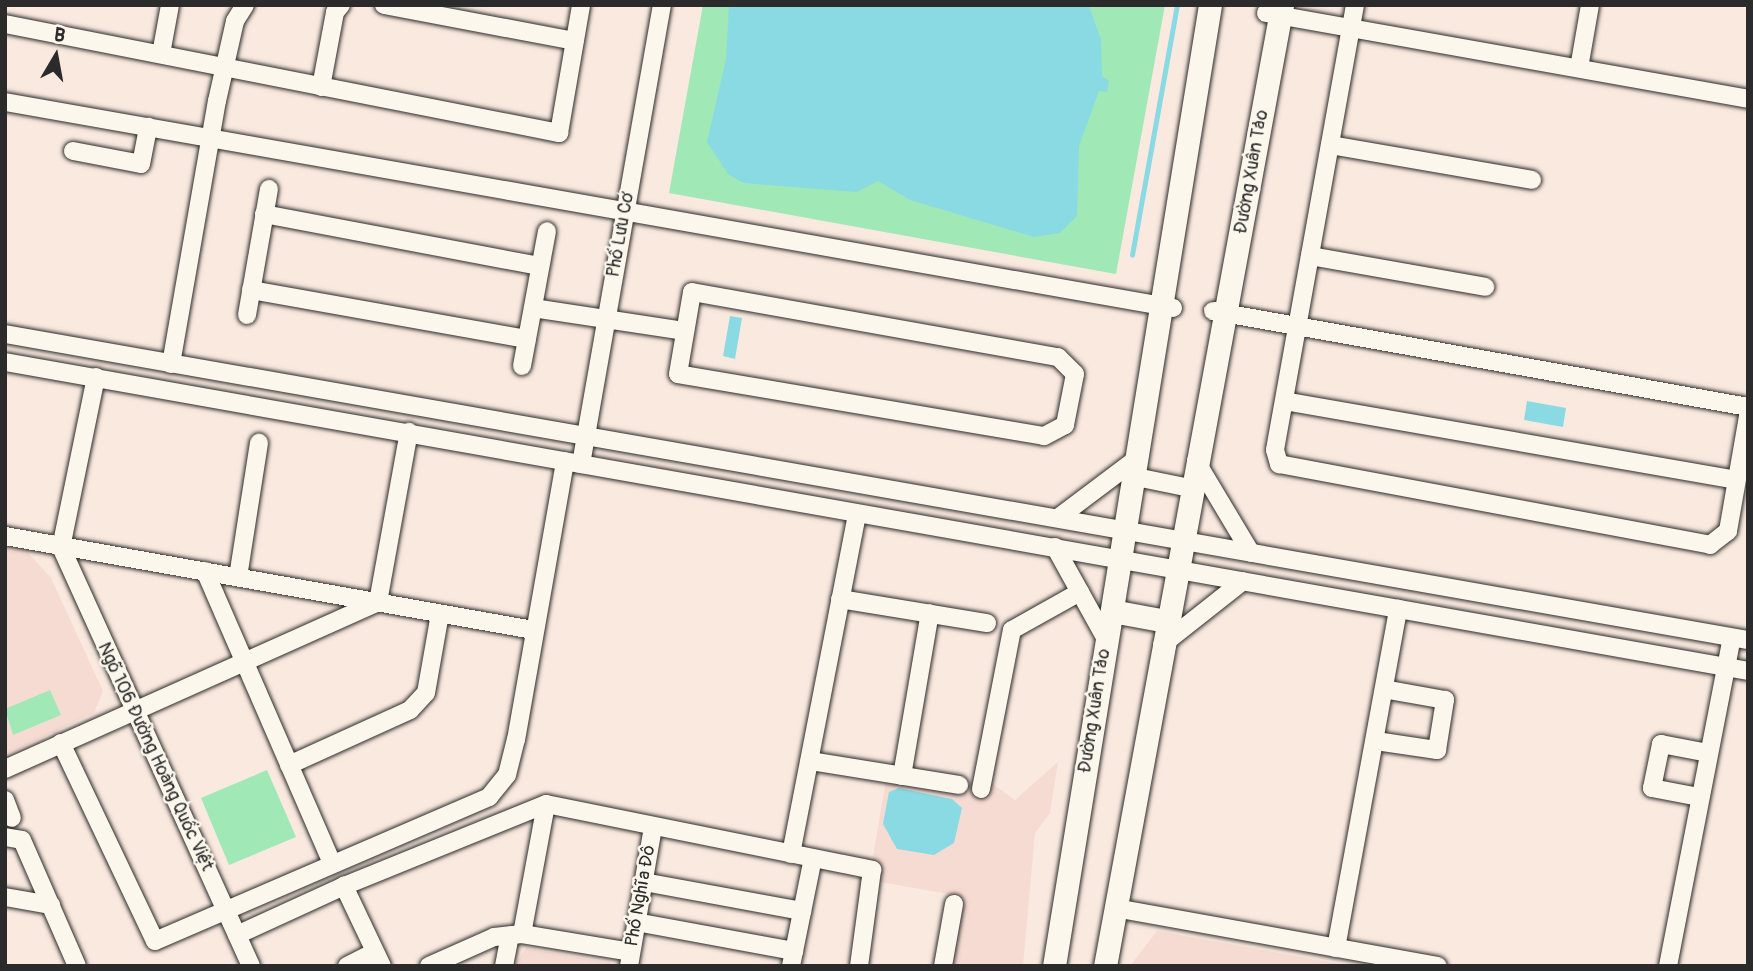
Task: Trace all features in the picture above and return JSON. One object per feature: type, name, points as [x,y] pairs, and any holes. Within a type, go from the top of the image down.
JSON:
[{"type":"main road","name":"Đường Xuân Tảo","points":[[1165,306],[1210,5]]},
{"type":"main road","name":"Đường Xuân Tảo","points":[[1054,966],[1138,467],[1135,442],[1226,5]]},
{"type":"main road","name":"Đường Xuân Tảo","points":[[1105,966],[1274,10]]},
{"type":"main road","points":[[1112,611],[1166,621]]},
{"type":"street","points":[[161,54],[170,5]]},
{"type":"street","points":[[171,364],[225,65],[245,5]]},
{"type":"street","points":[[321,87],[341,5]]},
{"type":"street","points":[[5,24],[225,65],[321,87],[559,133],[581,5]]},
{"type":"street","name":"Phố Lưu Cơ","points":[[61,743],[155,941],[224,907],[428,826],[498,788],[516,740],[533,630],[573,463],[586,435],[662,5]]},
{"type":"street","points":[[1355,5],[1275,450],[1285,469],[1710,545],[1724,538],[1748,416]]},
{"type":"street","points":[[1579,68],[1590,5]]},
{"type":"street","points":[[390,6],[575,41]]},
{"type":"street","points":[[1274,10],[1351,28],[1748,99]]},
{"type":"street","points":[[5,102],[1165,306]]},
{"type":"street","points":[[73,151],[141,164],[148,127]]},
{"type":"street","points":[[1330,145],[1532,180]]},
{"type":"street","points":[[247,315],[269,189]]},
{"type":"street","points":[[264,215],[540,266]]},
{"type":"street","points":[[522,366],[547,231]]},
{"type":"street","points":[[1310,256],[1485,287]]},
{"type":"street","points":[[251,290],[527,339]]},
{"type":"street","points":[[692,292],[1058,357],[1074,374],[1065,425],[1044,436],[678,374],[685,331],[692,292]]},
{"type":"street","points":[[533,308],[685,331]]},
{"type":"street","points":[[1220,313],[1748,407]]},
{"type":"street","points":[[5,334],[1743,639],[1727,667],[1699,797],[1668,966]]},
{"type":"street","points":[[5,362],[1748,671]]},
{"type":"street","points":[[61,547],[96,377]]},
{"type":"street","points":[[1284,401],[1736,480]]},
{"type":"street","points":[[378,602],[409,432]]},
{"type":"street","points":[[238,577],[259,443]]},
{"type":"street","points":[[1196,461],[1251,553]]},
{"type":"street","points":[[1058,518],[1138,467],[1190,488]]},
{"type":"street","points":[[791,855],[857,514]]},
{"type":"street","points":[[5,536],[533,630]]},
{"type":"street","name":"Ngõ 106 Đường Hoàng Quốc Việt","points":[[61,547],[132,709],[251,966]]},
{"type":"street","points":[[1055,547],[1107,641]]},
{"type":"street","points":[[205,571],[332,863]]},
{"type":"street","points":[[1161,645],[1242,581]]},
{"type":"street","points":[[981,789],[1012,630],[1080,592]]},
{"type":"street","points":[[840,599],[986,623]]},
{"type":"street","points":[[5,769],[132,709],[378,602]]},
{"type":"street","points":[[1336,948],[1376,741],[1398,609]]},
{"type":"street","points":[[902,776],[930,613]]},
{"type":"street","points":[[289,765],[410,710],[426,693],[440,614]]},
{"type":"street","points":[[1376,741],[1437,750],[1445,700],[1384,690]]},
{"type":"street","points":[[1699,797],[1652,788],[1658,755],[1661,744],[1708,753]]},
{"type":"street","points":[[811,761],[959,785]]},
{"type":"street","points":[[5,800],[12,818]]},
{"type":"street","points":[[504,966],[516,935],[546,804]]},
{"type":"street","points":[[237,934],[345,886],[546,804],[872,870],[859,966]]},
{"type":"street","name":"Phố Nghĩa Đô","points":[[630,959],[653,827]]},
{"type":"street","points":[[5,837],[22,840],[78,966]]},
{"type":"street","points":[[636,922],[793,958],[813,858]]},
{"type":"street","points":[[644,882],[802,911]]},
{"type":"street","points":[[345,886],[379,959],[347,966]]},
{"type":"street","points":[[5,897],[51,905]]},
{"type":"street","points":[[943,966],[954,904]]},
{"type":"street","points":[[1115,908],[1336,948],[1389,962],[1438,966]]},
{"type":"street","points":[[429,966],[516,935],[630,959]]},
{"type":"shaded area","points":[[5,542],[21,545],[51,578],[103,691],[94,713],[5,755]]},
{"type":"shaded area","points":[[1058,762],[1050,813],[1035,833],[1023,966],[936,966],[948,894],[869,880],[886,780],[964,793],[987,780],[1015,800]]},
{"type":"shaded area","points":[[1157,931],[1340,964],[1342,966],[1130,966]]},
{"type":"shaded area","points":[[526,948],[611,963],[612,966],[514,966]]},
{"type":"green space","points":[[703,5],[1165,5],[1116,274],[669,193]]},
{"type":"green space","points":[[50,690],[61,715],[13,735],[5,709]]},
{"type":"green space","points":[[267,770],[296,837],[229,865],[201,798]]},
{"type":"water","points":[[729,5],[1089,5],[1101,40],[1102,76],[1109,81],[1107,92],[1099,91],[1079,146],[1077,216],[1060,233],[1034,237],[910,200],[878,181],[857,192],[743,183],[728,174],[707,142],[726,59]]},
{"type":"water","points":[[730,316],[742,318],[735,359],[723,356]]},
{"type":"water","points":[[1527,401],[1566,408],[1563,427],[1524,420]]},
{"type":"water","points":[[899,788],[952,799],[962,808],[954,843],[934,855],[897,849],[883,824],[889,792]]},
{"type":"waterway","points":[[1132,255],[1177,5]]}]
